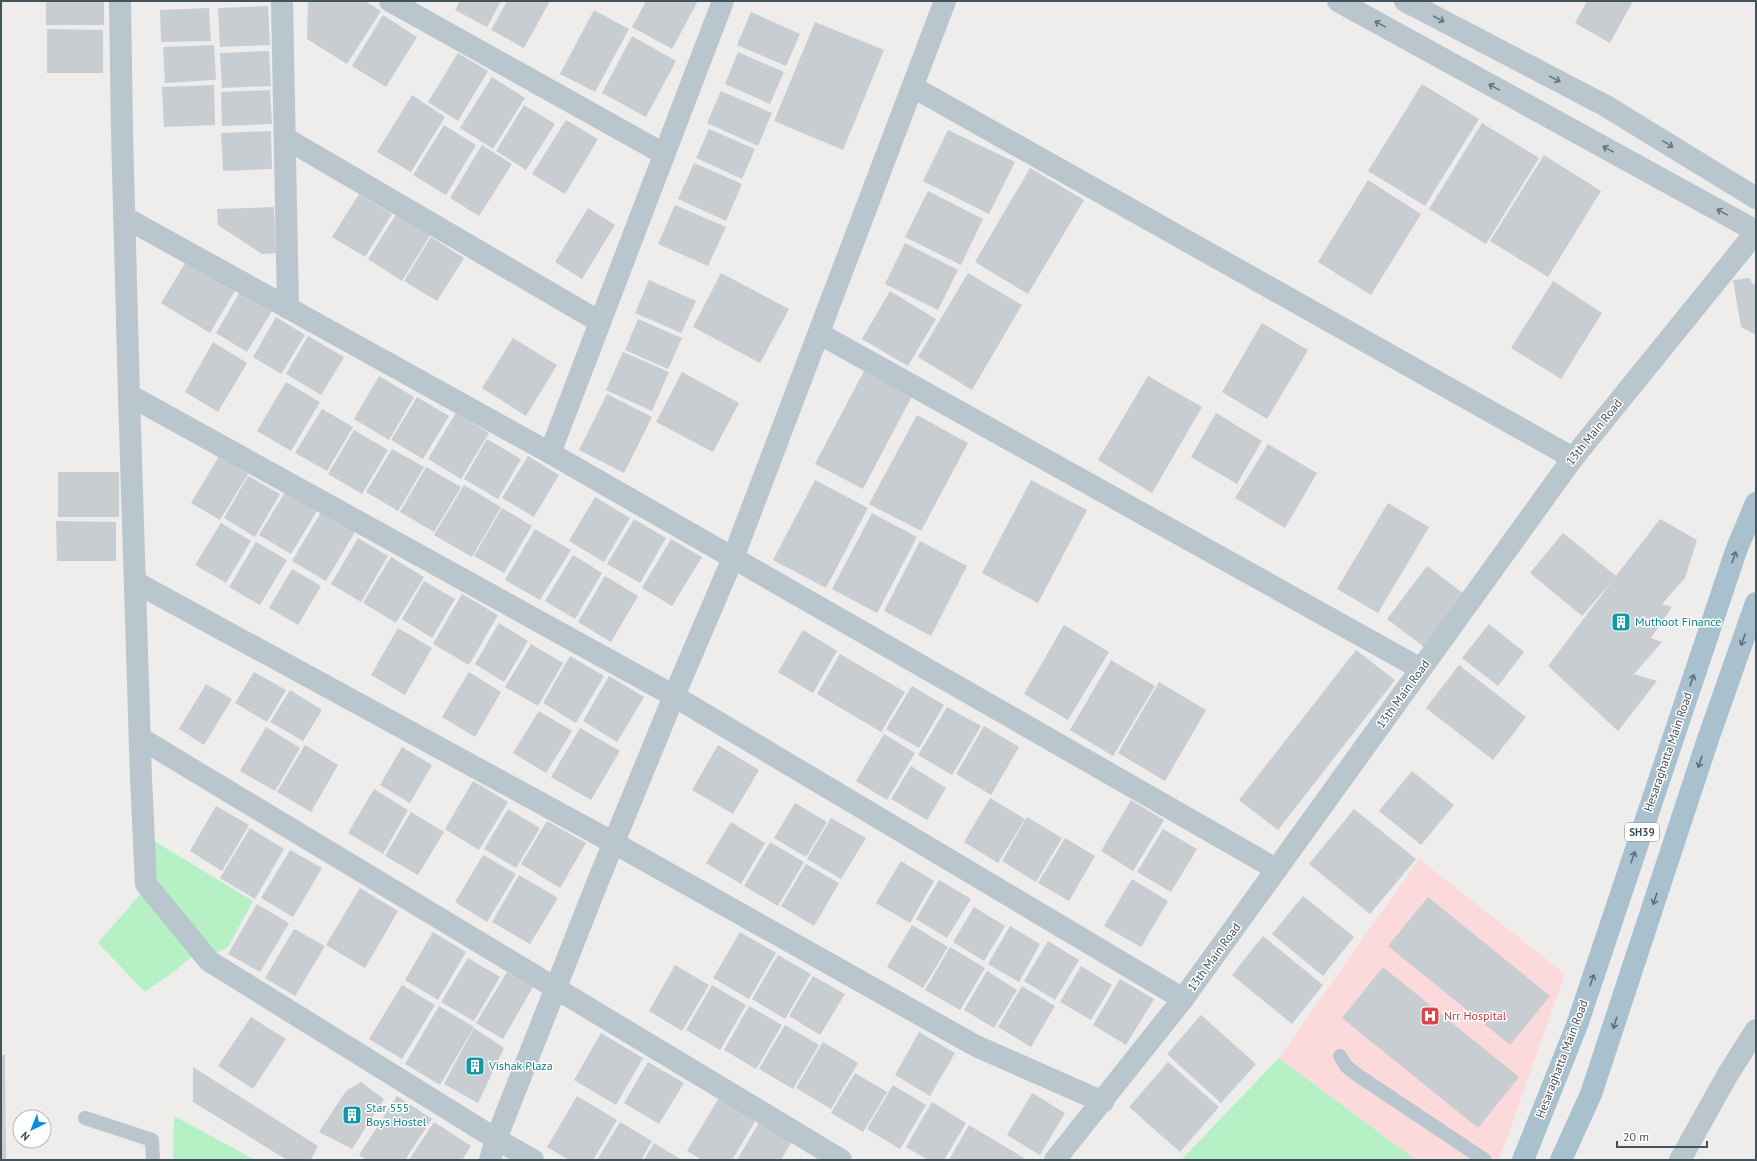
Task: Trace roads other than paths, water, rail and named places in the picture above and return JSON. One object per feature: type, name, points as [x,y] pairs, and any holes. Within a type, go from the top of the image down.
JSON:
[{"type":"main road","name":"Hesaraghatta Main Road","points":[[1523,1160],[1577,1026],[1737,548],[1756,502]]},
{"type":"main road","points":[[1561,1160],[1591,1094],[1708,739],[1756,603]]},
{"type":"street","points":[[120,1],[129,395],[146,884],[209,961],[496,1140],[533,1160]]},
{"type":"street","points":[[282,1],[288,308]]},
{"type":"street","points":[[390,1],[664,154]]},
{"type":"street","points":[[550,453],[723,1]]},
{"type":"street","points":[[490,1160],[496,1140],[614,844],[674,696],[733,558],[820,334],[945,1]]},
{"type":"street","points":[[1338,1],[1756,231]]},
{"type":"street","points":[[1405,1],[1606,106],[1756,198]]},
{"type":"street","points":[[912,87],[1573,458]]},
{"type":"street","points":[[285,138],[600,322]]},
{"type":"street","points":[[124,217],[550,453],[1276,869]]},
{"type":"street","name":"13th Main Road","points":[[1055,1160],[1103,1102],[1183,999],[1573,458],[1756,231]]},
{"type":"street","points":[[820,334],[1421,669]]},
{"type":"street","points":[[129,395],[674,696],[1183,999]]},
{"type":"street","points":[[135,582],[614,844],[976,1046],[1103,1102]]},
{"type":"street","points":[[140,738],[841,1160]]},
{"type":"street","points":[[1680,1160],[1728,1074],[1756,1030]]},
{"type":"lane","points":[[1340,1056],[1346,1066],[1356,1074],[1485,1160]]},
{"type":"lane","points":[[85,1118],[152,1140],[153,1160]]},
{"type":"place","name":"Muthoot Finance","points":[[1621,622]]},
{"type":"place","name":"Nrr Hospital","points":[[1430,1016]]},
{"type":"place","name":"Vishak Plaza","points":[[475,1066]]},
{"type":"place","name":"Star 555 Boys Hostel","points":[[352,1115]]}]
